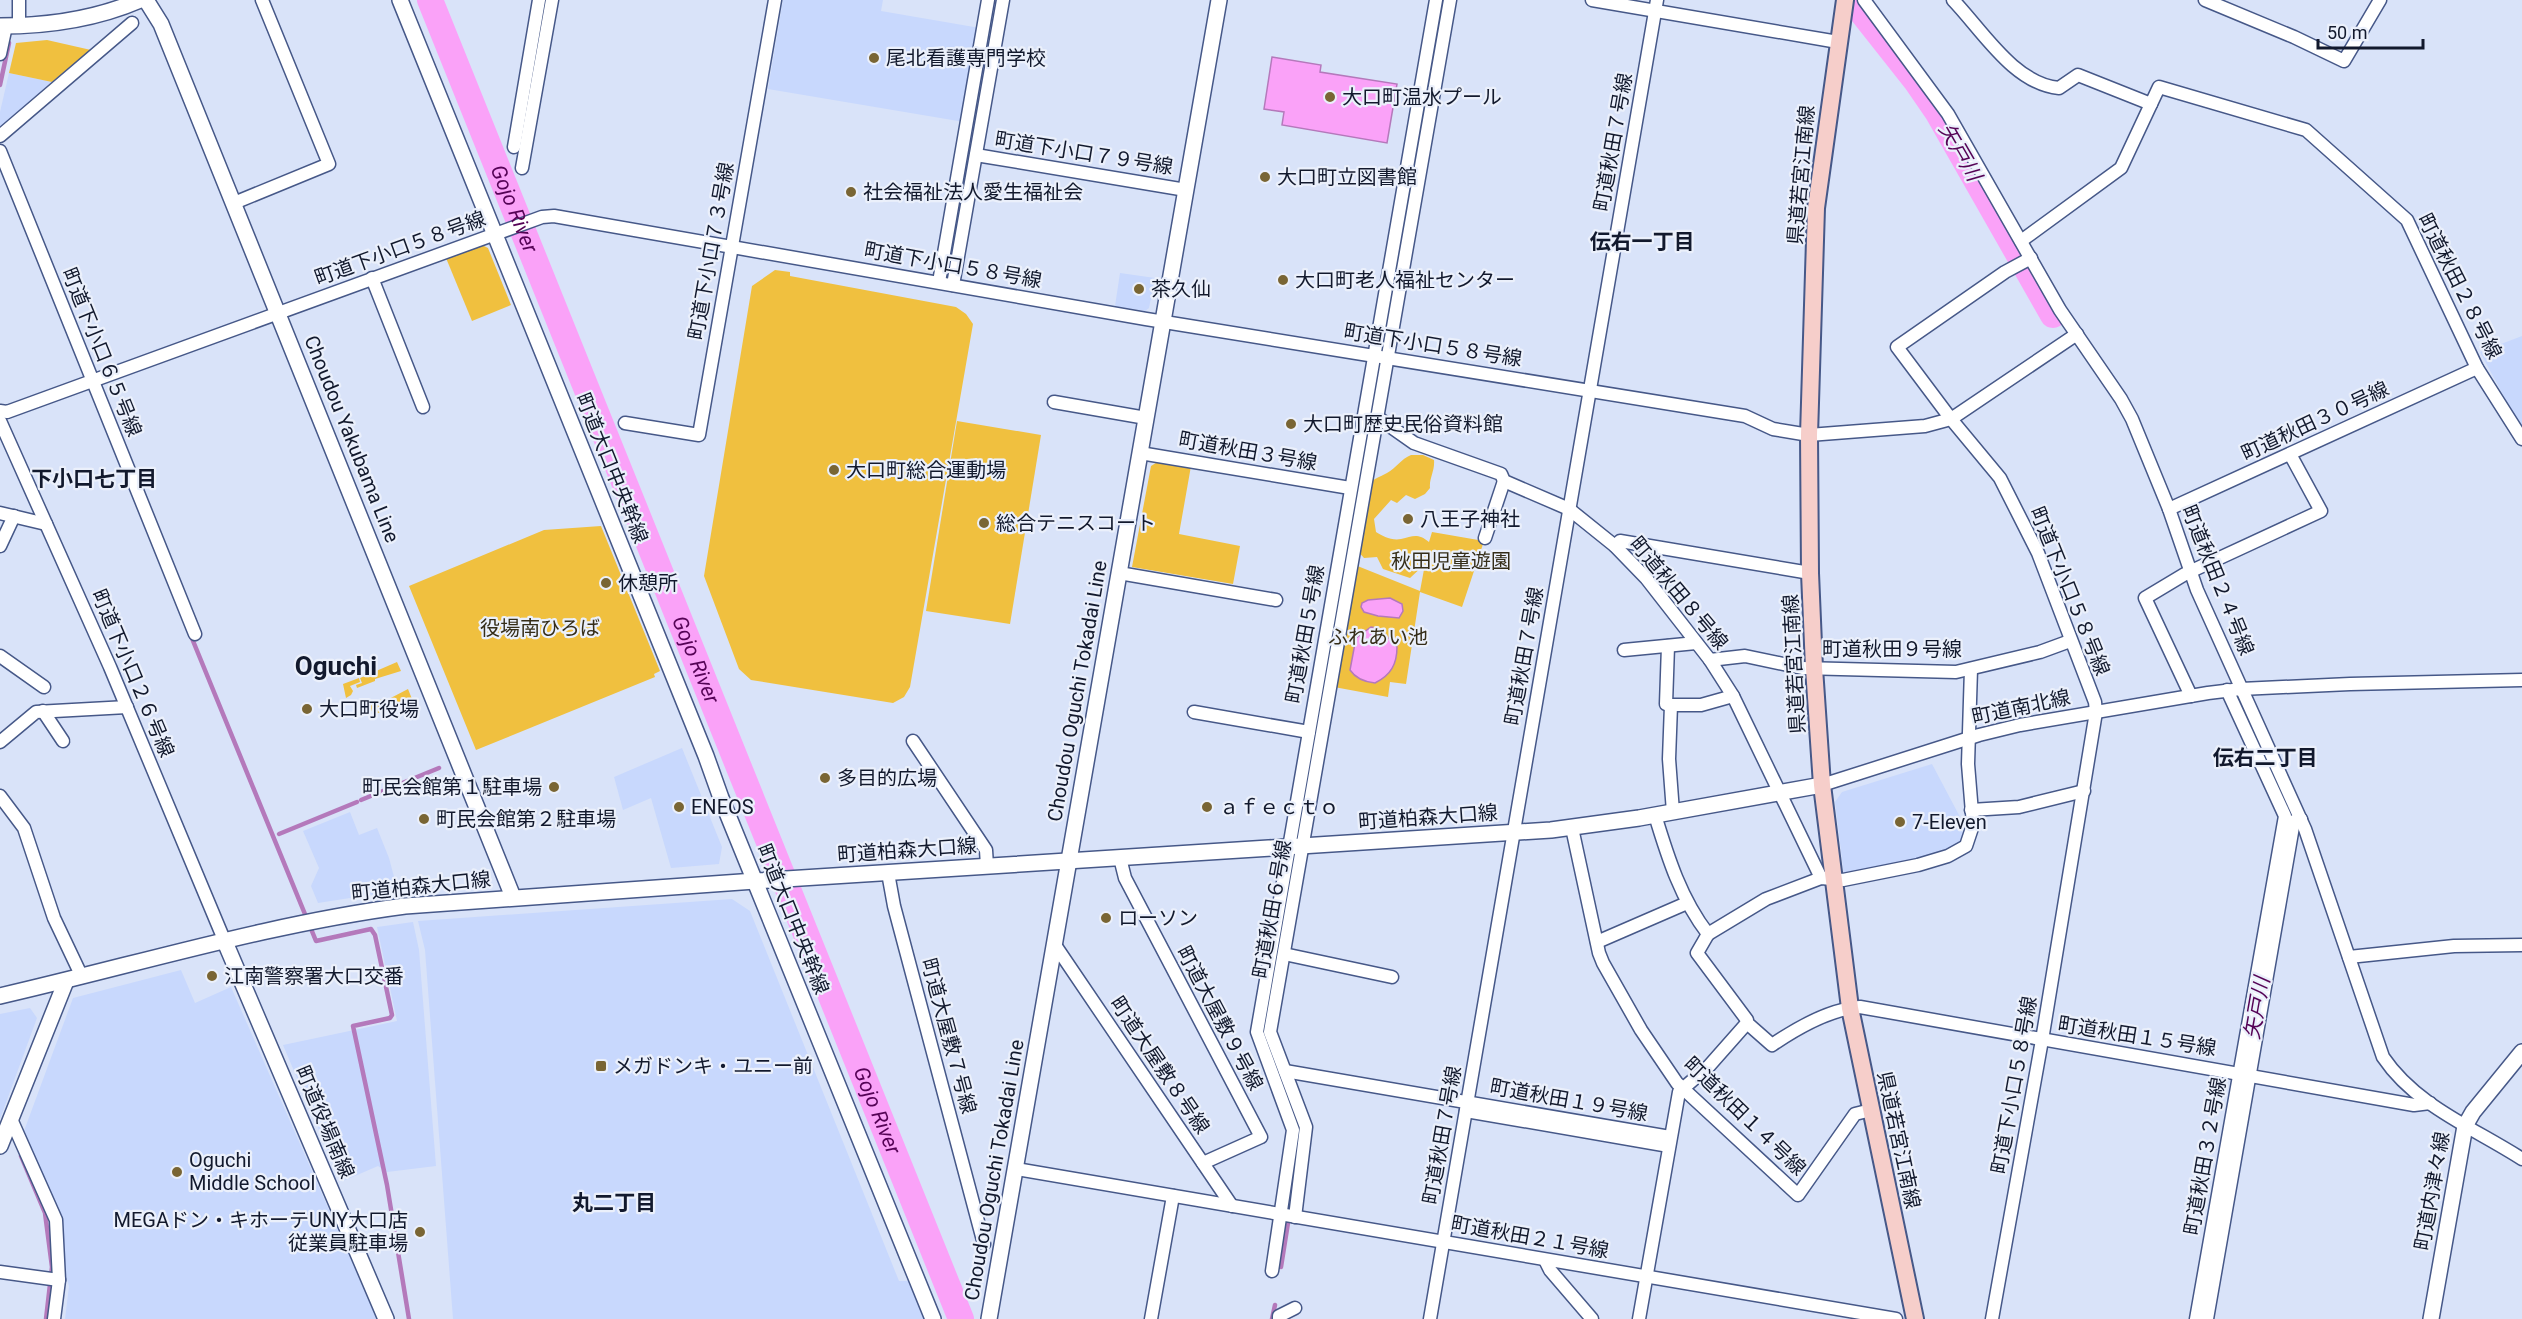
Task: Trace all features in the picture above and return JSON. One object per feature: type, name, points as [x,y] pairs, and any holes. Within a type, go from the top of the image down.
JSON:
[{"type":"main road","name":"県道若宮江南線","points":[[1845,0],[1816,208],[1809,435],[1810,573],[1814,668],[1827,879],[1850,1008],[1915,1319]]},
{"type":"street","points":[[0,54],[19,0]]},
{"type":"street","points":[[8,26],[81,18],[120,9],[140,0]]},
{"type":"street","name":"Choudou Yakubama Line","points":[[146,0],[161,24],[513,897]]},
{"type":"street","points":[[234,203],[329,164],[262,0]]},
{"type":"street","name":"町道大口中央幹線","points":[[400,0],[499,232],[755,881],[933,1319]]},
{"type":"street","points":[[514,147],[539,0]]},
{"type":"street","points":[[522,168],[552,0]]},
{"type":"street","name":"町道下小口７３号線","points":[[625,423],[699,435],[775,0]]},
{"type":"street","points":[[939,282],[988,0]]},
{"type":"street","points":[[953,285],[1003,0]]},
{"type":"street","name":"Choudou Oguchi Tokadai Line","points":[[989,1319],[1219,0]]},
{"type":"street","name":"町道秋田５号線","points":[[1272,1271],[1293,1130],[1257,1032],[1296,847],[1309,732],[1436,0]]},
{"type":"street","name":"町道秋田６号線","points":[[1295,1216],[1306,1127],[1270,1032],[1284,954],[1296,847],[1388,357],[1450,0]]},
{"type":"street","points":[[1592,0],[1656,5],[1838,42]]},
{"type":"street","name":"町道秋田２４号線","points":[[1864,0],[1948,114],[2077,334],[2121,399],[2169,509],[2197,590],[2301,819],[2383,1057],[2397,1076],[2430,1103],[2522,1160]]},
{"type":"street","points":[[1953,0],[1996,51],[2037,82],[2059,88],[2078,75],[2151,104],[2121,168],[2021,241]]},
{"type":"street","points":[[2205,0],[2294,37],[2344,61],[2380,0]]},
{"type":"street","name":"町道秋田７号線","points":[[1430,1319],[1656,5]]},
{"type":"street","points":[[0,136],[132,23]]},
{"type":"street","name":"町道秋田２８号線","points":[[2151,104],[2159,87],[2306,130],[2408,220],[2477,368],[2522,440]]},
{"type":"street","name":"町道下小口６５号線","points":[[0,151],[195,634]]},
{"type":"street","name":"町道下小口７９号線","points":[[976,155],[1186,190]]},
{"type":"street","name":"町道下小口５８号線","points":[[0,411],[7,412],[540,217],[554,216],[953,285],[1744,416],[1773,429],[1809,435],[1925,426],[1951,420],[2000,478],[2038,553],[2095,702],[2096,712],[2042,1040],[1992,1319]]},
{"type":"street","points":[[2031,258],[2005,272],[1897,347],[1951,420],[2077,334]]},
{"type":"street","points":[[372,278],[423,407]]},
{"type":"street","name":"町道秋田３０号線","points":[[2169,509],[2477,368]]},
{"type":"street","points":[[1054,402],[1146,418]]},
{"type":"street","name":"町道秋田８号線","points":[[1377,417],[1414,443],[1501,474],[1504,481],[1569,509],[1615,546],[1646,578],[1710,660],[1733,696],[1781,794],[1827,879]]},
{"type":"street","name":"町道下小口２６号線","points":[[0,421],[127,707],[225,942]]},
{"type":"street","name":"町道秋田３号線","points":[[1140,453],[1350,488]]},
{"type":"street","points":[[2191,696],[2145,598],[2185,574],[2321,511],[2290,454]]},
{"type":"street","points":[[1485,538],[1504,481]]},
{"type":"street","points":[[0,513],[46,524]]},
{"type":"street","points":[[0,546],[14,516]]},
{"type":"street","points":[[1615,546],[1620,541],[1810,573]]},
{"type":"street","points":[[1119,573],[1276,600]]},
{"type":"street","name":"町道秋田９号線","points":[[1710,660],[1745,656],[1802,668],[1956,672],[2040,652],[2070,641]]},
{"type":"street","points":[[1624,650],[1696,643]]},
{"type":"street","points":[[1668,646],[1666,704],[1701,705],[1733,696]]},
{"type":"street","points":[[0,656],[44,687]]},
{"type":"street","points":[[1655,815],[1687,903],[1708,934],[1766,899],[1827,879],[1918,865],[1948,856],[1965,846],[1972,830],[1969,738],[1971,669]]},
{"type":"street","name":"町道南北線","points":[[1822,786],[1969,738],[2020,725],[2227,690],[2522,680]]},
{"type":"street","name":"町道秋田３２号線","points":[[2196,1319],[2245,1074],[2284,816],[2227,690]]},
{"type":"street","points":[[1671,705],[1669,759],[1673,812]]},
{"type":"street","points":[[0,742],[36,712],[127,707]]},
{"type":"street","points":[[43,711],[63,741]]},
{"type":"street","points":[[1194,712],[1309,732]]},
{"type":"street","points":[[913,741],[986,850],[987,866]]},
{"type":"street","name":"町道柏森大口線","points":[[0,996],[349,914],[513,897],[1572,828],[1822,786]]},
{"type":"street","points":[[1971,810],[2019,807],[2084,791]]},
{"type":"street","points":[[0,796],[24,828],[54,918],[82,977]]},
{"type":"street","points":[[2207,1319],[2245,1074],[2294,821],[2301,819]]},
{"type":"street","name":"町道秋田１４号線","points":[[1572,828],[1603,963],[1641,1030],[1682,1088],[1798,1195],[1856,1114],[1871,1110]]},
{"type":"street","name":"町道大屋敷９号線","points":[[1120,858],[1125,878],[1261,1137],[1203,1163]]},
{"type":"street","name":"町道大屋敷７号線","points":[[888,873],[894,906],[984,1244]]},
{"type":"street","points":[[1597,942],[1687,903]]},
{"type":"street","name":"町道秋田１５号線","points":[[1708,934],[1697,953],[1747,1023],[1772,1045],[1789,1033],[1850,1008],[1860,1008],[2414,1105],[2430,1103]]},
{"type":"street","name":"町道役場南線","points":[[225,942],[386,1319]]},
{"type":"street","name":"町道大屋敷８号線","points":[[1055,945],[1232,1206]]},
{"type":"street","points":[[2349,957],[2454,946],[2522,945]]},
{"type":"street","points":[[1284,954],[1392,977]]},
{"type":"street","points":[[0,1146],[66,981]]},
{"type":"street","points":[[1639,1319],[1676,1103],[1682,1088],[1709,1066],[1747,1023]]},
{"type":"street","name":"町道内津々線","points":[[2431,1319],[2465,1126],[2473,1112],[2522,1052]]},
{"type":"street","name":"町道秋田１９号線","points":[[1285,1071],[1466,1107],[1669,1142]]},
{"type":"street","points":[[11,1119],[56,1220],[59,1280],[54,1319]]},
{"type":"street","name":"町道秋田２１号線","points":[[1016,1169],[1896,1319]]},
{"type":"street","points":[[1151,1319],[1173,1196]]},
{"type":"street","points":[[1545,1260],[1550,1270],[1592,1319]]},
{"type":"street","points":[[0,1272],[59,1280]]},
{"type":"street","points":[[1279,1319],[1279,1316],[1295,1308]]},
{"type":"shaded area","name":"尾北看護専門学校","points":[[783,0],[883,0],[881,11],[980,28],[964,122],[768,89]]},
{"type":"shaded area","name":"大口町温水プール","points":[[1272,57],[1321,65],[1320,72],[1397,84],[1387,143],[1282,125],[1284,112],[1264,109]]},
{"type":"shaded area","points":[[9,73],[52,82],[0,127],[0,112]]},
{"type":"shaded area","points":[[1120,273],[1155,278],[1149,308],[1145,311],[1115,306]]},
{"type":"shaded area","points":[[2522,336],[2522,430],[2480,352]]},
{"type":"shaded area","points":[[1390,598],[1402,604],[1403,611],[1399,618],[1364,612],[1361,607],[1362,603],[1368,600]]},
{"type":"shaded area","points":[[1371,627],[1380,629],[1397,647],[1396,659],[1392,668],[1375,683],[1355,676],[1350,670],[1356,638]]},
{"type":"shaded area","name":"ENEOS","points":[[682,748],[722,847],[719,864],[671,868],[651,798],[623,810],[614,777]]},
{"type":"shaded area","name":"7-Eleven","points":[[1932,764],[1960,817],[1964,842],[1958,848],[1908,864],[1894,863],[1844,876],[1835,802],[1842,792]]},
{"type":"shaded area","points":[[350,812],[359,835],[377,828],[389,858],[397,888],[395,891],[318,903],[311,886],[319,868],[303,831]]},
{"type":"shaded area","points":[[732,899],[750,911],[899,1281],[909,1281],[924,1319],[453,1319],[425,950],[418,921]]},
{"type":"shaded area","points":[[413,922],[419,950],[436,1166],[387,1172],[378,1166],[341,1182],[283,1045],[397,1021],[377,927]]},
{"type":"shaded area","name":"Oguchi Middle School","points":[[181,970],[195,1003],[231,987],[377,1319],[65,1319],[69,1286],[65,1272],[60,1213],[24,1131],[73,998]]},
{"type":"shaded area","points":[[30,1008],[37,1018],[0,1119],[0,1014]]},
{"type":"green space","points":[[47,40],[91,50],[52,82],[9,73],[16,43]]},
{"type":"green space","points":[[482,245],[488,248],[511,305],[472,321],[446,258]]},
{"type":"green space","name":"大口町総合運動場","points":[[775,270],[790,272],[790,276],[956,307],[966,314],[973,324],[910,687],[904,697],[893,703],[751,680],[739,669],[704,576],[752,286]]},
{"type":"green space","name":"総合テニスコート","points":[[957,421],[1041,435],[1010,624],[926,611]]},
{"type":"green space","points":[[1411,455],[1423,455],[1434,460],[1430,488],[1425,494],[1415,499],[1406,495],[1397,503],[1391,500],[1374,519],[1376,532],[1394,539],[1422,537],[1429,542],[1432,532],[1484,541],[1462,607],[1420,592],[1406,684],[1390,682],[1388,697],[1334,687],[1355,565],[1420,591],[1425,564],[1410,578],[1383,569],[1377,557],[1364,558],[1356,549],[1365,486]]},
{"type":"green space","points":[[1159,461],[1191,466],[1179,534],[1240,546],[1233,584],[1132,567],[1151,466]]},
{"type":"green space","name":"役場南ひろば","points":[[601,526],[660,671],[654,674],[655,677],[476,750],[409,586],[544,530]]},
{"type":"green space","points":[[397,662],[401,671],[375,679],[357,688],[356,685],[362,683],[360,678]]},
{"type":"green space","points":[[359,678],[360,682],[350,686],[353,691],[346,698],[343,684]]},
{"type":"green space","points":[[408,689],[412,699],[373,715],[369,702],[383,699],[385,701]]},
{"type":"waterway","name":"Gojo River","points":[[430,0],[961,1319]]},
{"type":"waterway","points":[[542,18],[545,0]]},
{"type":"waterway","name":"矢戸川","points":[[1852,0],[1916,81],[1938,113],[2053,315]]},
{"type":"waterway","points":[[0,85],[9,43]]},
{"type":"waterway","points":[[191,636],[316,941],[371,929],[375,935],[392,1015],[390,1018],[353,1026],[387,1185],[409,1319]]},
{"type":"waterway","points":[[361,800],[439,768]]},
{"type":"waterway","points":[[279,834],[357,802]]},
{"type":"waterway","points":[[1267,1030],[1265,1025],[1284,914]]},
{"type":"waterway","points":[[21,1156],[45,1213],[52,1267],[46,1319]]},
{"type":"waterway","points":[[1281,1267],[1288,1223]]},
{"type":"waterway","points":[[1272,1319],[1275,1305]]},
{"type":"place","name":"尾北看護専門学校","points":[[874,58]]},
{"type":"place","name":"大口町温水プール","points":[[1330,97]]},
{"type":"place","name":"大口町立図書館","points":[[1265,177]]},
{"type":"place","name":"社会福祉法人愛生福祉会","points":[[851,192]]},
{"type":"place","name":"大口町老人福祉センター","points":[[1283,280]]},
{"type":"place","name":"茶久仙","points":[[1139,289]]},
{"type":"place","name":"大口町歴史民俗資料館","points":[[1291,424]]},
{"type":"place","name":"大口町総合運動場","points":[[834,470]]},
{"type":"place","name":"八王子神社","points":[[1408,519]]},
{"type":"place","name":"総合テニスコート","points":[[984,523]]},
{"type":"place","name":"休憩所","points":[[606,583]]},
{"type":"place","name":"大口町役場","points":[[307,709]]},
{"type":"place","name":"多目的広場","points":[[825,778]]},
{"type":"place","name":"町民会館第１駐車場","points":[[554,787]]},
{"type":"place","name":"ENEOS","points":[[679,807]]},
{"type":"place","name":"ａｆｅｃｔｏ","points":[[1207,807]]},
{"type":"place","name":"町民会館第２駐車場","points":[[424,819]]},
{"type":"place","name":"7-Eleven","points":[[1900,822]]},
{"type":"place","name":"ローソン","points":[[1106,918]]},
{"type":"place","name":"江南警察署大口交番","points":[[212,976]]},
{"type":"place","name":"メガドンキ・ユニー前","points":[[601,1066]]},
{"type":"place","name":"Oguchi Middle School","points":[[177,1172]]},
{"type":"place","name":"MEGAドン・キホーテUNY大口店 従業員駐車場","points":[[420,1232]]},
{"type":"district","name":"伝右一丁目","points":[[1642,242]]},
{"type":"district","name":"下小口七丁目","points":[[94,479]]},
{"type":"district","name":"Oguchi","points":[[336,666]]},
{"type":"district","name":"伝右二丁目","points":[[2265,758]]},
{"type":"district","name":"丸二丁目","points":[[614,1203]]},
{"type":"park label","name":"秋田児童遊園","points":[[1451,561]]},
{"type":"park label","name":"ふれあい池","points":[[1378,637]]}]
